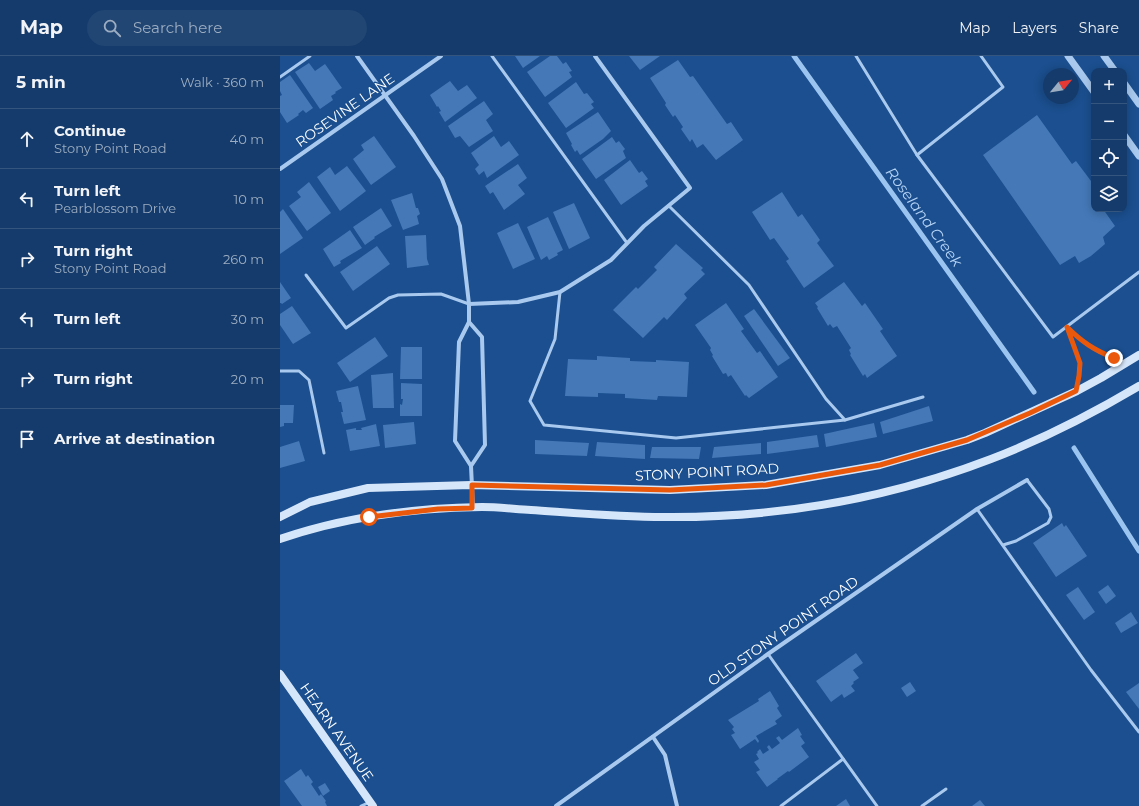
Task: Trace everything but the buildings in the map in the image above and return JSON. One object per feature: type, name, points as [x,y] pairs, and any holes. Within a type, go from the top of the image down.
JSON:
[{"type":"main road","name":"STONY POINT ROAD","points":[[280,517],[310,502],[368,488],[472,485],[670,490],[766,485],[880,465],[967,440],[1024,416],[1076,391],[1128,363],[1139,355]]},
{"type":"main road","points":[[280,539],[302,531],[369,517],[438,509],[484,507],[662,517],[722,516],[798,509],[916,484],[991,459],[1093,413],[1139,386]]},
{"type":"main road","name":"HEARN AVENUE","points":[[280,674],[372,804]]},
{"type":"street","points":[[357,56],[442,179],[460,226],[470,304],[469,322],[459,342],[455,440],[471,466],[472,508]]},
{"type":"street","name":"ROSEVINE LANE","points":[[280,169],[441,56]]},
{"type":"street","points":[[470,304],[518,302],[560,292],[611,260],[644,226],[690,188],[595,56]]},
{"type":"street","points":[[1068,56],[1091,88]]},
{"type":"street","points":[[1104,56],[1113,68]]},
{"type":"street","points":[[1127,87],[1139,104]]},
{"type":"street","points":[[1127,139],[1139,156]]},
{"type":"street","points":[[469,322],[482,337],[485,445],[471,466]]},
{"type":"street","name":"OLD STONY POINT ROAD","points":[[556,806],[768,654],[977,509],[1027,480]]},
{"type":"street","points":[[653,737],[665,755],[677,806]]},
{"type":"lane","points":[[280,77],[310,56]]},
{"type":"lane","points":[[492,56],[627,243]]},
{"type":"lane","points":[[856,56],[917,155],[1053,337],[1139,272]]},
{"type":"lane","points":[[917,155],[1003,87],[981,56]]},
{"type":"lane","points":[[669,206],[749,285],[826,399],[845,420]]},
{"type":"lane","points":[[306,275],[346,328],[389,298],[398,295],[441,294],[470,304]]},
{"type":"lane","points":[[560,292],[555,339],[530,401],[544,425],[676,438],[845,420],[923,397]]},
{"type":"lane","points":[[1067,327],[1095,350],[1128,363]]},
{"type":"lane","points":[[1067,327],[1080,363],[1076,391]]},
{"type":"lane","points":[[280,371],[299,371],[309,380],[324,453]]},
{"type":"lane","points":[[1003,545],[1016,541],[1048,523],[1051,517],[1049,509],[1027,480]]},
{"type":"lane","points":[[977,509],[1087,664],[1139,732]]},
{"type":"lane","points":[[768,654],[877,806]]},
{"type":"lane","points":[[781,806],[843,759]]},
{"type":"lane","points":[[922,806],[946,789]]},
{"type":"lane","points":[[361,806],[372,804]]},
{"type":"waterway","name":"Roseland Creek","points":[[794,56],[1034,392]]},
{"type":"waterway","name":"Roseland Creek","points":[[1074,448],[1139,551]]},
{"type":"route","points":[[369,517],[438,509],[472,508],[472,485],[670,490],[766,485],[880,465],[967,440],[1030,413],[1076,391],[1080,363],[1067,327],[1090,347],[1100,353],[1114,358]]}]
